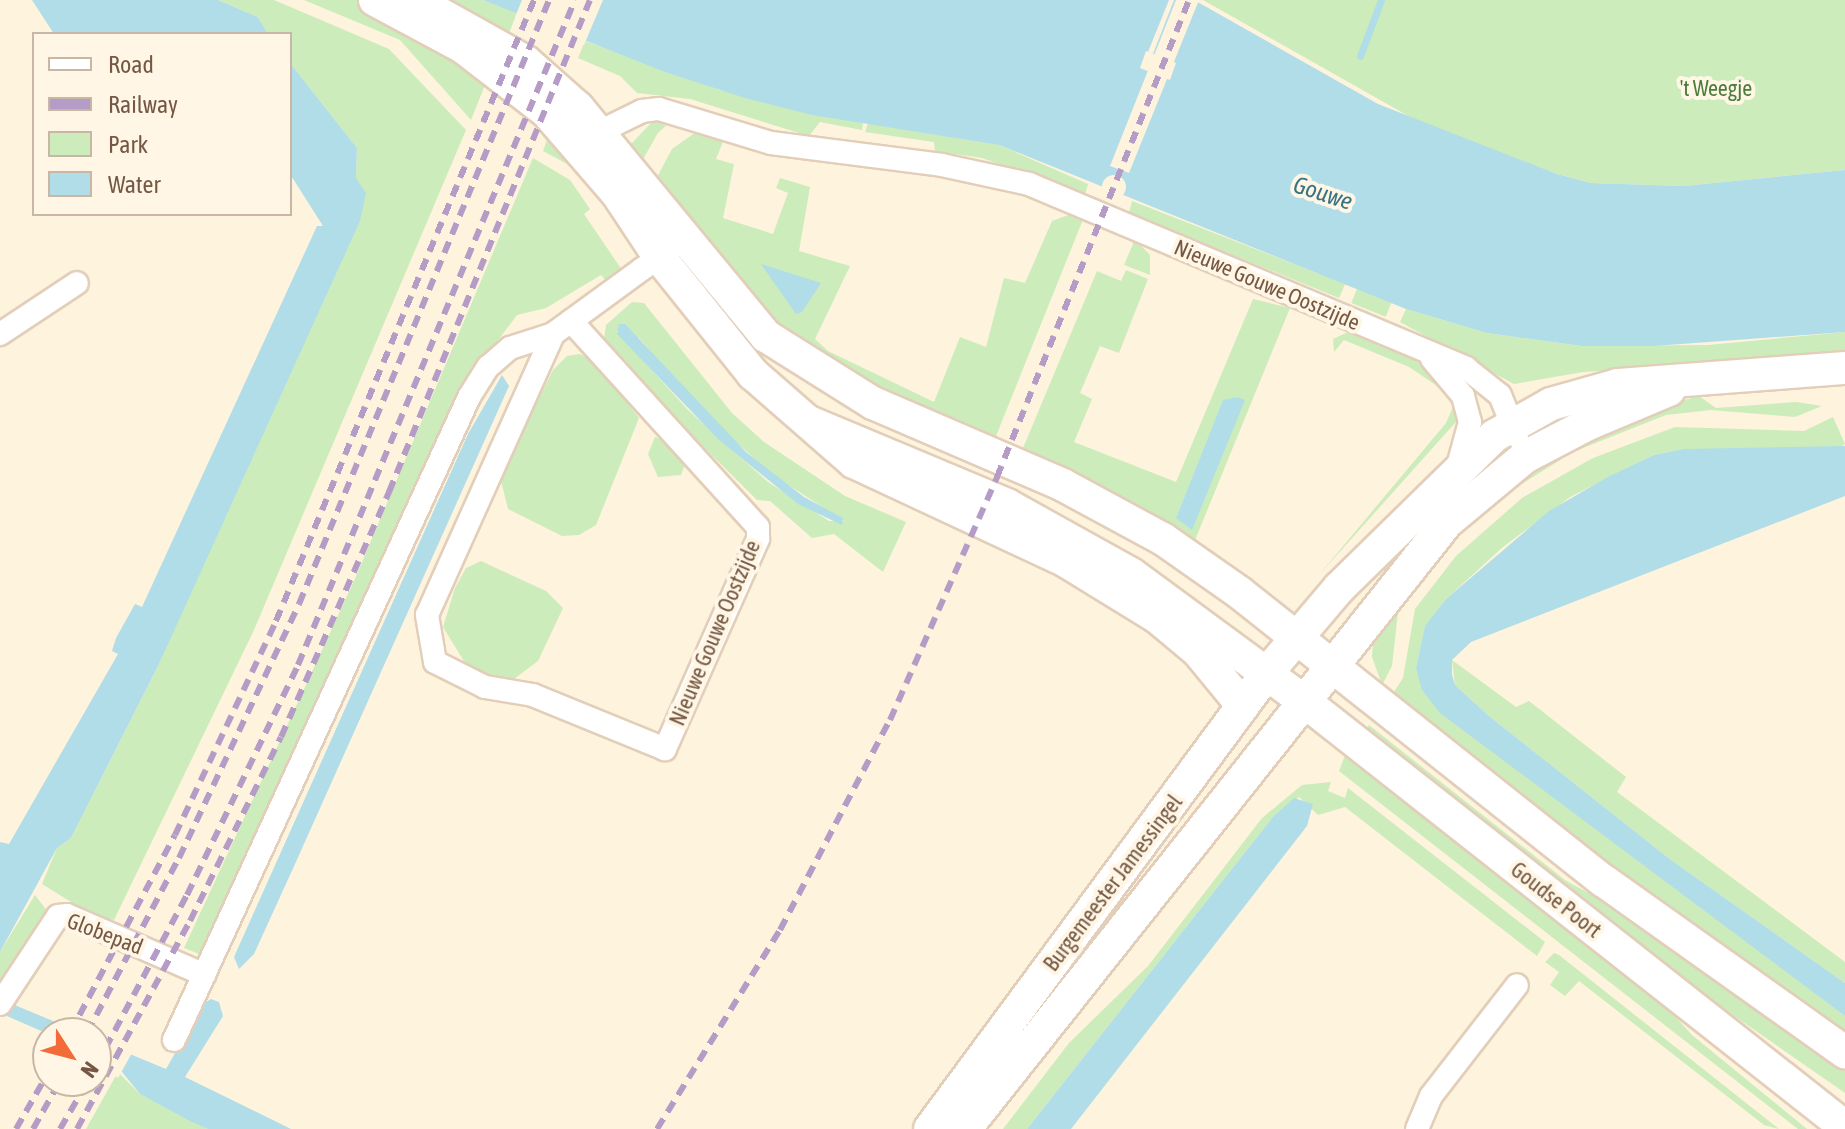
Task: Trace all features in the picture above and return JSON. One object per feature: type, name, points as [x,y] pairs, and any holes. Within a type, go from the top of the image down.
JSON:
[{"type":"main road","points":[[375,0],[463,47],[588,138]]},
{"type":"main road","points":[[415,0],[526,62],[673,249],[753,374],[854,462],[1066,561],[1157,617],[1198,651],[1243,706]]},
{"type":"main road","points":[[673,249],[766,336],[837,385],[1123,514],[1334,665]]},
{"type":"main road","name":"Nieuwe Gouwe Oostzijde","points":[[1297,637],[1455,471],[1511,422],[1551,404],[1618,385],[1682,384],[1845,368]]},
{"type":"main road","name":"Nieuwe Gouwe Oostzijde","points":[[1304,701],[1447,522],[1525,457],[1682,384]]},
{"type":"main road","points":[[809,422],[862,440],[1058,531],[1131,574],[1267,673]]},
{"type":"main road","name":"Burgemeester Jamessingel","points":[[930,1129],[1267,673],[1297,637]]},
{"type":"main road","name":"Goudse Poort","points":[[1334,665],[1604,881],[1845,1052]]},
{"type":"main road","name":"Goudse Poort","points":[[1267,673],[1845,1127]]},
{"type":"main road","name":"Burgemeester Jamessingel","points":[[965,1129],[1304,701]]},
{"type":"street","name":"Nieuwe Gouwe Oostzijde","points":[[588,138],[642,111],[659,109],[771,143],[995,174],[1075,202],[1491,384],[1525,457]]},
{"type":"street","points":[[174,1040],[469,397],[488,367],[510,348],[562,327],[673,249]]},
{"type":"street","points":[[0,334],[77,283]]},
{"type":"street","name":"Nieuwe Gouwe Oostzijde","points":[[562,327],[758,527],[758,539],[665,749],[533,695],[485,687],[435,662],[427,615],[562,327]]},
{"type":"street","name":"Nieuwe Gouwe Oostzijde","points":[[1425,353],[1455,384],[1470,422],[1466,451],[1455,471]]},
{"type":"street","name":"Globepad","points":[[4,999],[58,916],[67,915],[205,975]]},
{"type":"street","points":[[1417,1129],[1431,1096],[1517,985]]},
{"type":"green space","points":[[218,0],[274,0],[389,49],[466,130],[254,630],[114,920],[92,915],[42,884],[57,848],[71,838],[159,664],[356,178],[357,148],[292,66],[292,32],[267,32],[258,17]]},
{"type":"green space","points":[[304,0],[362,0],[489,75],[471,120],[400,40]]},
{"type":"green space","points":[[437,0],[483,0],[517,13],[507,38]]},
{"type":"green space","name":"'t Weegje","points":[[1203,0],[1845,0],[1845,170],[1683,186],[1591,183],[1557,174],[1419,122]]},
{"type":"green space","points":[[585,41],[720,90],[863,123],[862,130],[820,122],[809,136],[690,99],[637,93],[620,76],[578,58]]},
{"type":"green space","points":[[654,120],[671,121],[658,133],[638,168],[631,144]]},
{"type":"green space","points":[[868,123],[999,145],[1088,184],[1085,195],[982,158],[935,151],[934,142],[865,132]]},
{"type":"green space","points":[[552,126],[600,195],[571,166],[543,151]]},
{"type":"green space","points":[[699,130],[725,137],[716,159],[734,164],[723,218],[773,234],[788,193],[776,188],[780,178],[810,187],[799,251],[850,266],[815,339],[828,351],[934,402],[960,337],[986,347],[1004,278],[1025,283],[1052,221],[1074,213],[1084,217],[994,441],[876,392],[786,338],[656,179],[672,149]]},
{"type":"green space","points":[[533,158],[570,180],[590,209],[584,214],[622,270],[608,283],[601,275],[546,308],[517,315],[477,368],[202,955],[184,948],[354,581]]},
{"type":"green space","points":[[1132,201],[1345,284],[1339,298],[1129,213]]},
{"type":"green space","points":[[1129,233],[1150,255],[1150,275],[1124,265],[1133,244]]},
{"type":"green space","points":[[1126,270],[1148,279],[1119,353],[1100,346],[1080,393],[1092,399],[1074,442],[1176,482],[1253,299],[1290,308],[1193,545],[1021,453],[1097,271],[1121,281]],"holes":[[[1237,397],[1176,518],[1223,401]]]},
{"type":"green space","points":[[1357,289],[1391,303],[1386,317],[1351,303]]},
{"type":"green space","points":[[632,302],[644,303],[732,413],[764,442],[845,496],[906,522],[883,572],[834,534],[812,538],[770,501],[757,500],[614,358],[604,339],[606,325]],"holes":[[[616,331],[639,338],[707,416],[773,475],[844,521],[829,521],[768,482],[688,410]]]},
{"type":"green space","points":[[1406,309],[1487,333],[1581,346],[1708,345],[1845,332],[1845,355],[1583,372],[1514,384],[1400,322]]},
{"type":"green space","points":[[1348,332],[1416,359],[1440,375],[1463,414],[1319,575],[1446,423],[1453,407],[1449,394],[1409,367],[1344,340],[1334,352],[1333,339]]},
{"type":"green space","points":[[580,354],[595,362],[639,418],[596,525],[579,535],[562,536],[508,509],[500,477],[553,370],[567,356]]},
{"type":"green space","points":[[1699,396],[1716,408],[1796,402],[1822,406],[1795,417],[1711,410],[1666,415],[1573,452],[1499,498],[1515,479],[1647,410]]},
{"type":"green space","points":[[1833,417],[1845,444],[1837,449],[1683,449],[1654,455],[1570,497],[1503,547],[1446,599],[1425,627],[1416,668],[1701,906],[1845,1016],[1845,1035],[1602,858],[1392,695],[1403,678],[1415,609],[1456,556],[1522,498],[1593,458],[1675,427],[1804,431]]},
{"type":"green space","points":[[655,437],[666,441],[685,464],[681,475],[658,477],[648,454]]},
{"type":"green space","points":[[481,561],[546,591],[563,608],[538,661],[514,679],[494,680],[470,671],[443,627],[455,588],[466,568]]},
{"type":"green space","points":[[1399,603],[1392,666],[1382,685],[1372,657],[1373,643]]},
{"type":"green space","points":[[1452,660],[1516,707],[1529,701],[1626,777],[1617,792],[1845,962],[1845,983],[1671,860],[1489,716],[1455,685]]},
{"type":"green space","points":[[1369,725],[1565,880],[1676,942],[1845,1069],[1845,1093],[1661,965],[1364,732]]},
{"type":"green space","points":[[1346,753],[1651,990],[1692,1035],[1807,1129],[1798,1129],[1339,771]]},
{"type":"green space","points":[[1331,782],[1328,791],[1345,798],[1348,788],[1545,942],[1537,956],[1345,807],[1318,815],[1299,797],[1272,818],[1027,1129],[1003,1129],[1069,1043],[1148,966],[1262,818],[1302,785]]},
{"type":"green space","points":[[35,895],[48,912],[0,991],[0,952]]},
{"type":"green space","points":[[1554,953],[1779,1129],[1764,1125],[1579,981],[1565,996],[1550,985],[1559,972],[1545,962]]},
{"type":"green space","points":[[118,1072],[140,1094],[208,1129],[86,1129],[104,1097],[112,1097],[112,1083]]},
{"type":"water","points":[[32,0],[218,0],[258,17],[267,32],[53,32]]},
{"type":"water","name":"Gouwe","points":[[483,0],[1194,0],[1378,104],[1557,174],[1591,183],[1683,186],[1845,170],[1845,332],[1654,346],[1581,346],[1487,333],[1406,309],[999,145],[812,115],[745,98],[665,72]],"holes":[[[1146,51],[1176,63],[1170,80],[1140,68]]]},
{"type":"water","points":[[292,66],[357,148],[356,178],[366,193],[360,221],[159,664],[71,838],[57,848],[0,952],[0,842],[9,844],[118,654],[112,651],[116,638],[135,604],[142,607],[317,226],[323,226],[292,177]]},
{"type":"water","points":[[761,264],[821,283],[802,312],[796,314]]},
{"type":"water","points":[[619,324],[625,324],[746,452],[804,497],[843,518],[842,525],[798,504],[718,439],[617,334]]},
{"type":"water","points":[[502,375],[509,386],[254,954],[239,969],[234,957],[468,434]]},
{"type":"water","points":[[1237,397],[1245,400],[1192,530],[1176,518],[1223,400]]},
{"type":"water","points":[[1845,446],[1845,496],[1471,642],[1452,660],[1452,674],[1455,685],[1489,716],[1671,860],[1845,983],[1845,1016],[1440,713],[1422,690],[1416,668],[1425,626],[1446,599],[1549,511],[1606,478],[1654,455],[1683,449]]},
{"type":"water","points":[[1294,798],[1313,804],[1307,826],[1071,1129],[1027,1129],[1272,818]]},
{"type":"water","points":[[0,996],[43,1017],[32,1017],[32,1027],[0,1013]]},
{"type":"water","points":[[211,999],[219,1002],[223,1016],[185,1077],[291,1129],[208,1129],[140,1094],[112,1060],[112,1047],[166,1069],[203,1004]]},
{"type":"pier","points":[[522,0],[603,0],[584,45],[515,17]]},
{"type":"pier","points":[[1169,0],[1174,0],[1153,54],[1148,52]]},
{"type":"pier","points":[[1176,0],[1199,0],[1129,173],[1110,166],[1149,68],[1168,75],[1171,66],[1153,58]]},
{"type":"pier","points":[[1114,175],[1125,182],[1126,187],[1119,198],[1114,199],[1103,192],[1102,187],[1109,176]]},
{"type":"pier","points":[[112,1044],[132,1053],[118,1078],[112,1074]]},
{"type":"waterway","points":[[1360,56],[1381,0]]},
{"type":"railway","points":[[78,1017],[175,835],[276,621],[534,0]]},
{"type":"railway","points":[[95,1017],[179,858],[299,604],[549,0]]},
{"type":"railway","points":[[112,1036],[187,895],[298,665],[575,0]]},
{"type":"railway","points":[[77,1129],[190,921],[281,737],[389,492],[590,0]]},
{"type":"railway","points":[[657,1129],[780,930],[890,720],[997,477],[1189,0]]},
{"type":"railway","points":[[16,1129],[34,1097]]},
{"type":"railway","points":[[33,1129],[51,1097]]},
{"type":"railway","points":[[60,1129],[79,1097]]}]
